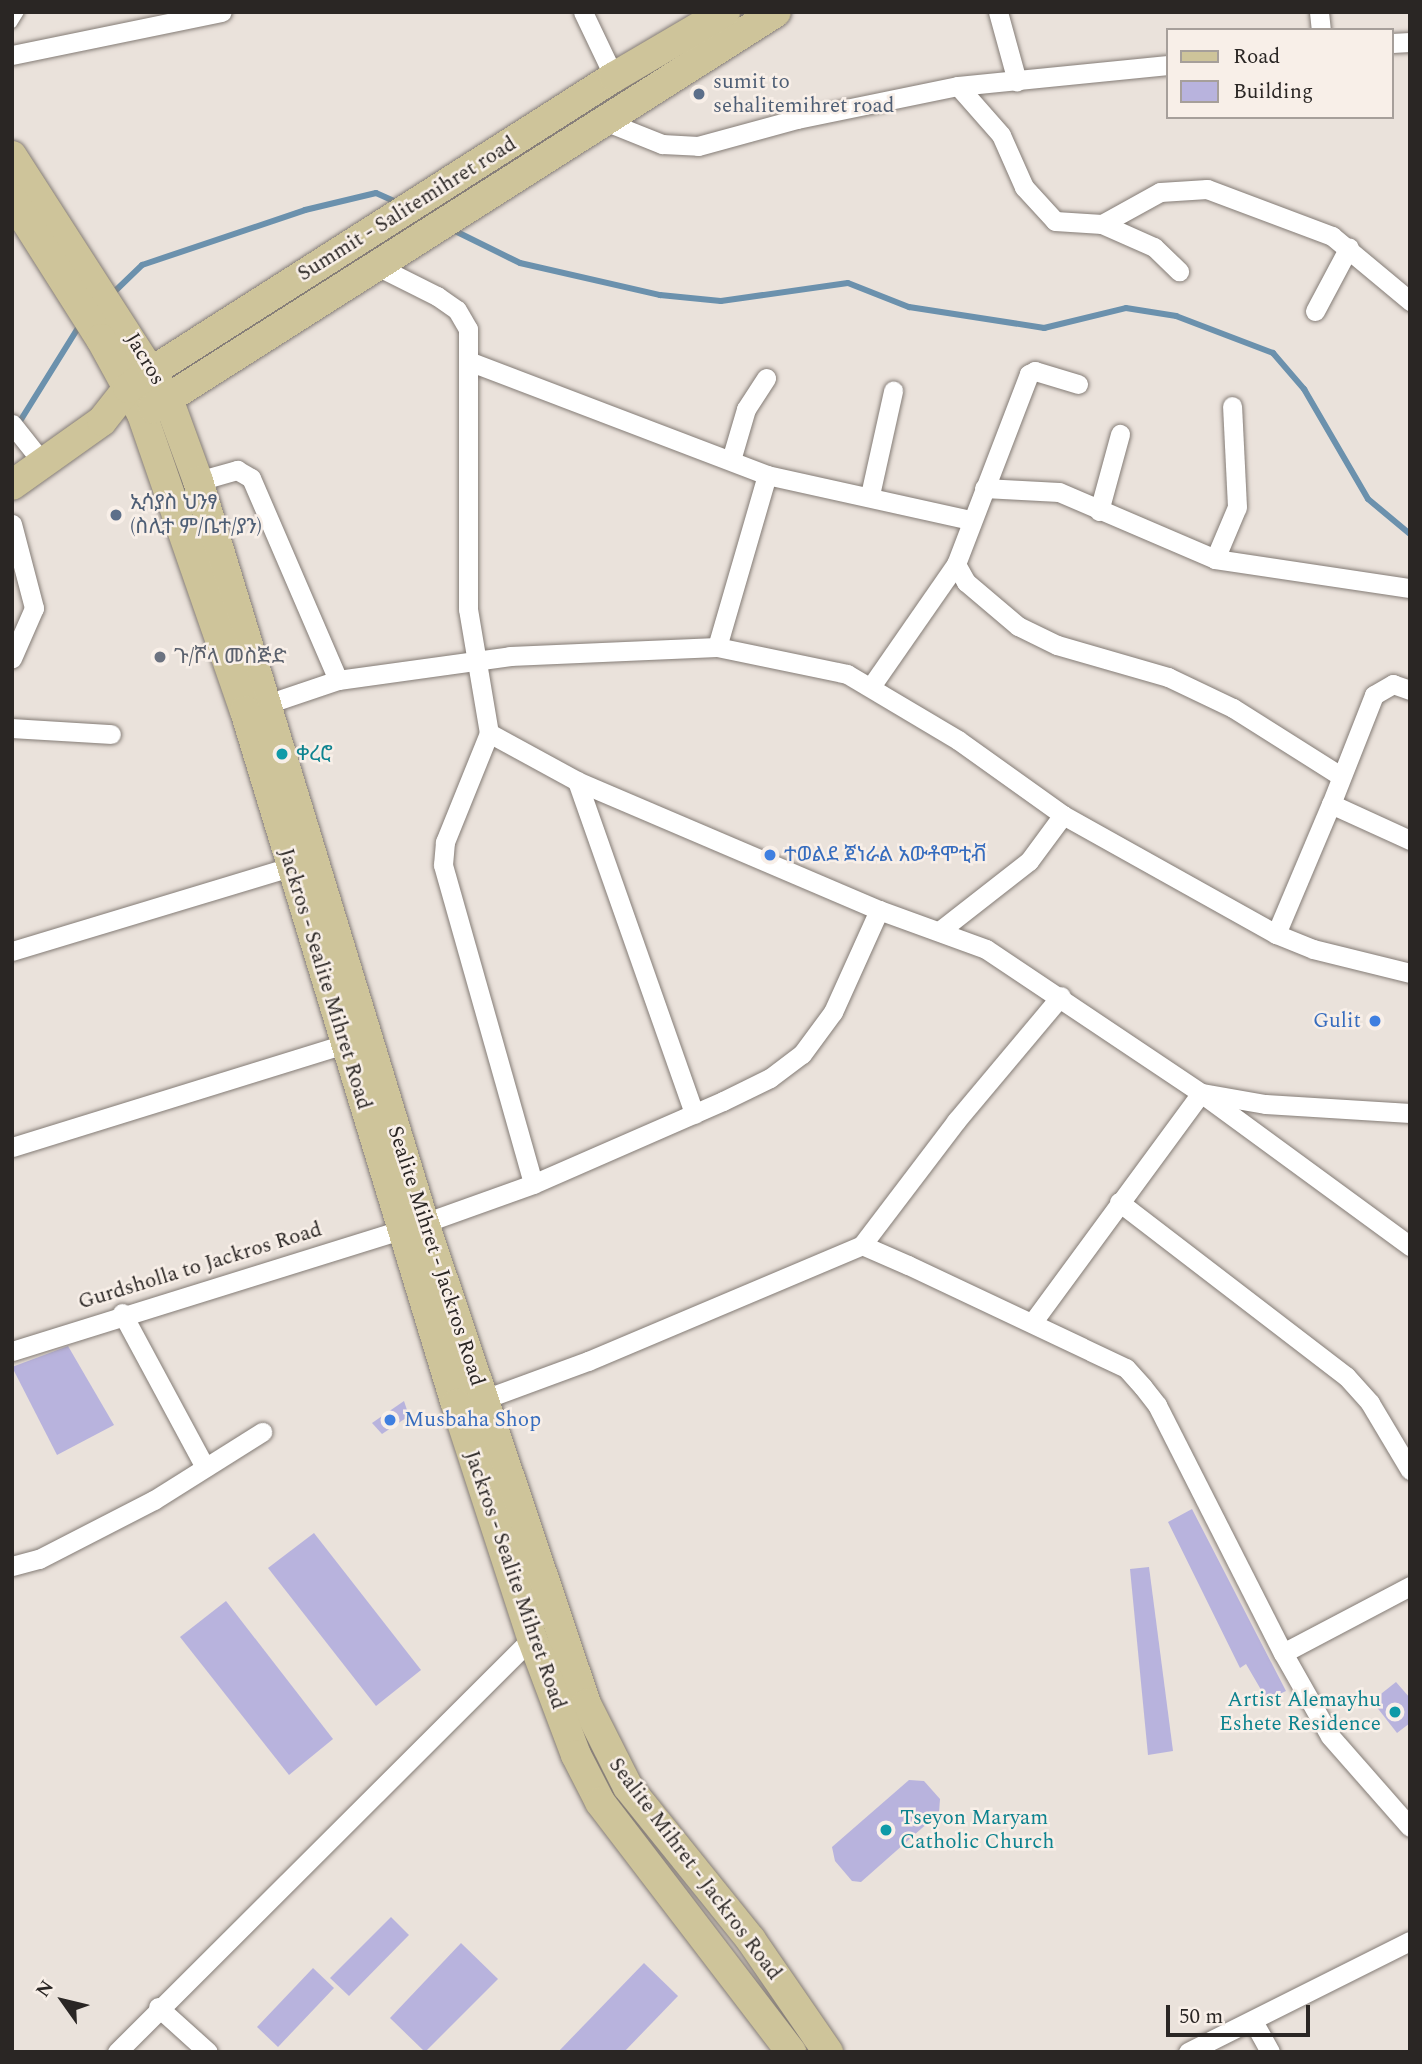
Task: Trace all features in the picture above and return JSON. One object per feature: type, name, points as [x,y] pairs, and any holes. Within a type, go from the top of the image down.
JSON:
[{"type":"main road","points":[[12,485],[35,453],[102,421],[142,414],[169,399],[413,238],[602,120],[714,29],[776,12]]},
{"type":"main road","name":"Summit - Salitemihret road","points":[[102,421],[128,388],[154,370],[614,77],[714,29]]},
{"type":"main road","points":[[12,156],[82,283],[111,329],[128,388]]},
{"type":"main road","points":[[12,199],[82,283]]},
{"type":"main road","name":"Jacros","points":[[111,329],[154,370],[169,399]]},
{"type":"main road","name":"Jacros","points":[[128,388],[142,414]]},
{"type":"main road","name":"Sealite Mihret - Jackros Road","points":[[169,399],[198,481],[267,704],[412,1225],[482,1400],[565,1651],[603,1745],[628,1787],[751,1940],[828,2052]]},
{"type":"main road","name":"Jackros - Sealite Mihret Road","points":[[142,414],[245,711],[344,1044],[412,1225],[531,1638],[576,1755],[600,1802],[790,2052]]},
{"type":"main road","points":[[723,1962],[751,1940]]},
{"type":"street","points":[[12,55],[222,12]]},
{"type":"street","points":[[583,12],[614,77]]},
{"type":"street","points":[[998,12],[1017,81]]},
{"type":"street","points":[[602,120],[662,144],[698,146],[797,119],[958,86],[1166,65]]},
{"type":"street","points":[[958,86],[1001,135],[1040,209],[1055,221],[1102,224],[1154,247],[1179,271]]},
{"type":"street","points":[[1102,224],[1160,192],[1207,189],[1229,194],[1349,247],[1410,301]]},
{"type":"street","points":[[1315,311],[1349,247]]},
{"type":"street","points":[[373,264],[457,310],[468,329],[471,362],[468,610],[475,664],[489,733],[446,842],[443,864],[533,1184]]},
{"type":"street","points":[[471,362],[767,475],[870,495],[970,520]]},
{"type":"street","points":[[872,685],[956,565],[970,520],[1032,371],[1078,384]]},
{"type":"street","points":[[731,460],[746,409],[766,378]]},
{"type":"street","points":[[870,495],[893,391]]},
{"type":"street","points":[[1215,559],[1237,507],[1232,406]]},
{"type":"street","points":[[12,424],[35,453]]},
{"type":"street","points":[[1099,510],[1121,434]]},
{"type":"street","points":[[198,481],[237,470],[251,478],[338,680]]},
{"type":"street","points":[[717,647],[767,475]]},
{"type":"street","points":[[984,488],[1059,492],[1215,559],[1410,588]]},
{"type":"street","points":[[12,524],[34,608],[12,657]]},
{"type":"street","points":[[956,565],[983,600],[1018,626],[1057,645],[1168,677],[1233,708],[1339,775]]},
{"type":"street","points":[[267,704],[338,680],[475,664],[510,656],[717,647],[797,661],[872,685],[1063,815],[1276,934],[1313,948],[1410,973]]},
{"type":"street","points":[[1276,934],[1374,695],[1393,684],[1410,690]]},
{"type":"street","points":[[12,727],[111,734]]},
{"type":"street","points":[[489,733],[577,781],[879,910],[942,929],[986,948],[1061,996],[1201,1093],[1410,1246]]},
{"type":"street","points":[[577,781],[694,1114]]},
{"type":"street","points":[[1331,804],[1410,840]]},
{"type":"street","points":[[942,929],[1029,861],[1063,815]]},
{"type":"street","points":[[12,951],[290,867]]},
{"type":"street","name":"Gurdsholla to Jackros Road","points":[[12,1351],[122,1313],[412,1225],[533,1184],[770,1078],[802,1054],[833,1012],[879,910]]},
{"type":"street","points":[[482,1400],[588,1361],[862,1245],[956,1121],[1061,996]]},
{"type":"street","points":[[12,1147],[344,1044]]},
{"type":"street","points":[[1201,1093],[1265,1104],[1410,1113]]},
{"type":"street","points":[[1031,1323],[1201,1093]]},
{"type":"street","points":[[1119,1202],[1346,1376],[1370,1403],[1410,1470]]},
{"type":"street","points":[[862,1245],[1126,1368],[1150,1396],[1283,1654],[1345,1756],[1410,1827]]},
{"type":"street","points":[[122,1313],[205,1467]]},
{"type":"street","points":[[12,1566],[75,1542],[262,1432]]},
{"type":"street","points":[[1283,1654],[1410,1586]]},
{"type":"street","points":[[117,2052],[158,2007],[531,1638]]},
{"type":"street","points":[[1188,2052],[1410,1941]]},
{"type":"street","points":[[158,2007],[208,2052]]},
{"type":"street","points":[[1253,2021],[1270,2052]]},
{"type":"lane","points":[[12,23],[19,12]]},
{"type":"building","points":[[68,1346],[114,1425],[57,1455],[12,1367]]},
{"type":"building","name":"Musbaha Shop","points":[[404,1401],[409,1416],[382,1434],[372,1423]]},
{"type":"building","points":[[1192,1509],[1286,1691],[1267,1700],[1246,1664],[1240,1668],[1168,1522]]},
{"type":"building","points":[[314,1533],[421,1670],[376,1706],[268,1568]]},
{"type":"building","points":[[1149,1567],[1173,1751],[1148,1755],[1130,1569]]},
{"type":"building","points":[[226,1601],[333,1739],[289,1775],[180,1637]]},
{"type":"building","name":"Artist Alemayhu Eshete Residence","points":[[1396,1682],[1410,1698],[1410,1723],[1397,1733],[1372,1701]]},
{"type":"building","name":"Tseyon Maryam Catholic Church","points":[[909,1780],[924,1781],[940,1799],[939,1813],[861,1882],[852,1881],[835,1861],[832,1847]]},
{"type":"building","points":[[391,1917],[409,1935],[349,1996],[330,1978]]},
{"type":"building","points":[[461,1943],[498,1979],[425,2052],[390,2018]]},
{"type":"building","points":[[644,1963],[678,1996],[624,2052],[558,2052]]},
{"type":"building","points":[[313,1968],[334,1988],[278,2047],[257,2027]]},
{"type":"waterway","points":[[112,294],[142,265],[305,210],[376,193],[398,203]]},
{"type":"waterway","points":[[451,229],[520,263],[660,295],[721,301],[848,283],[909,307],[1044,328],[1126,308],[1176,316],[1273,353],[1304,389],[1368,499],[1410,534]]},
{"type":"waterway","points":[[17,426],[81,323]]},
{"type":"place","name":"sumit to sehalitemihret road","points":[[699,94]]},
{"type":"place","name":"ኢሳያስ ህንፃ (ስሊተ ም/ቤተ/ያን)","points":[[116,515]]},
{"type":"place","name":"ጉ/ሾላ መስጅድ","points":[[160,657]]},
{"type":"place","name":"ቀረሮ","points":[[282,754]]},
{"type":"place","name":"ተወልደ ጀነራል አውቶሞቲቭ","points":[[770,855]]},
{"type":"place","name":"Gulit","points":[[1375,1021]]},
{"type":"place","name":"Musbaha Shop","points":[[390,1420]]},
{"type":"place","name":"Artist Alemayhu Eshete Residence","points":[[1395,1712]]},
{"type":"place","name":"Tseyon Maryam Catholic Church","points":[[886,1830]]}]
